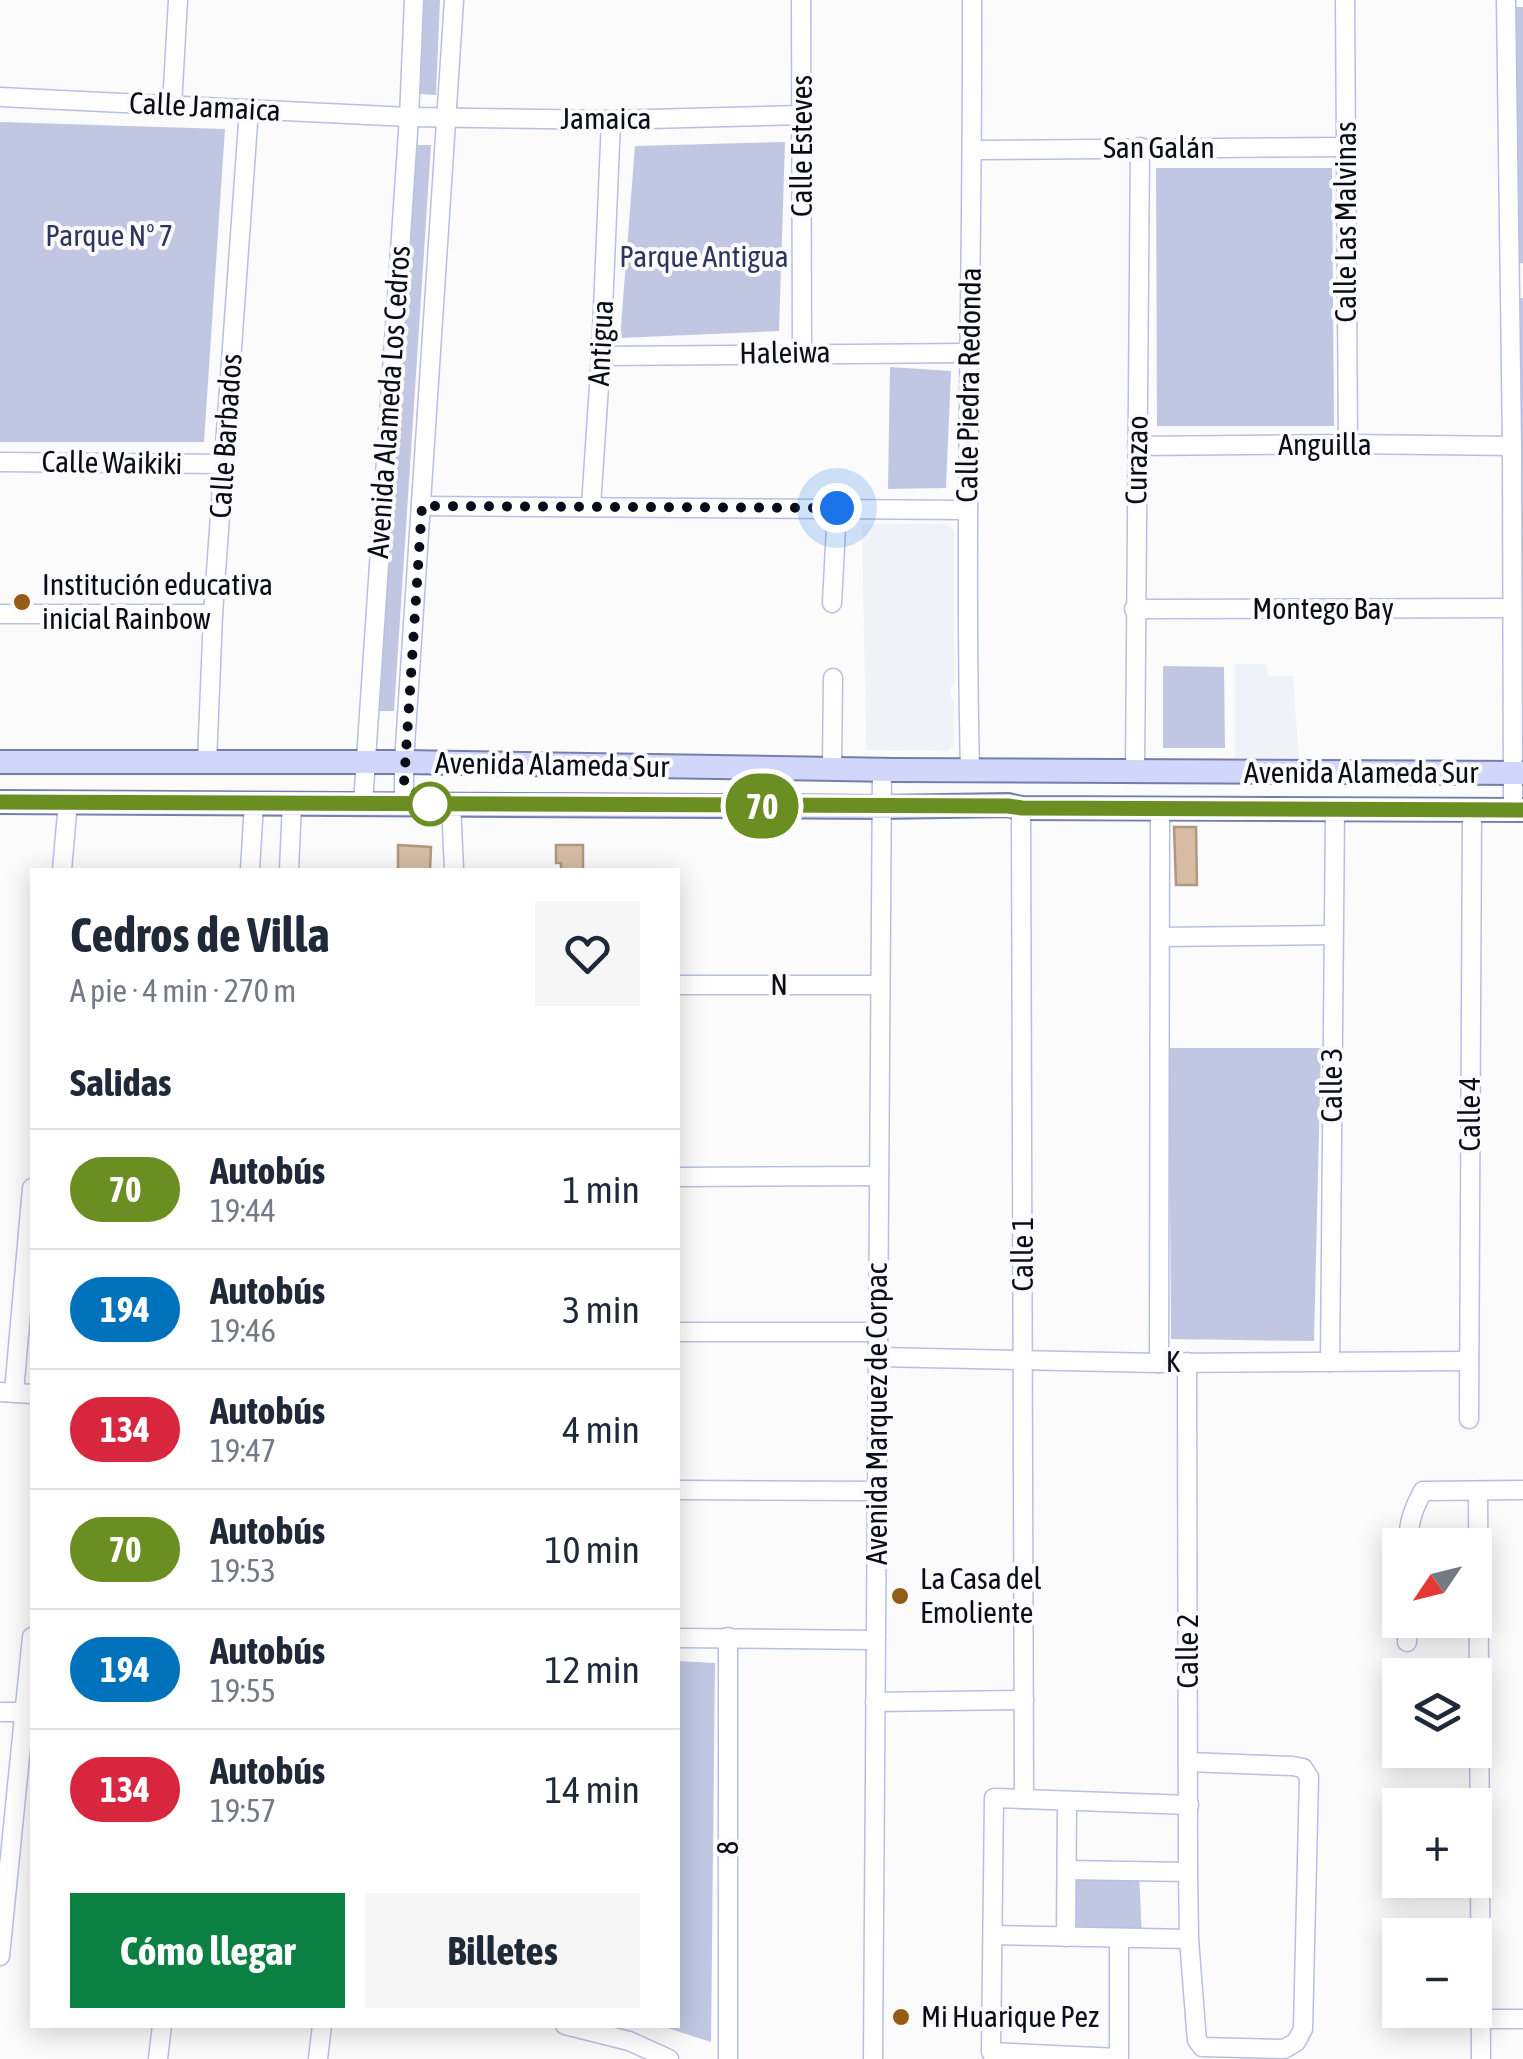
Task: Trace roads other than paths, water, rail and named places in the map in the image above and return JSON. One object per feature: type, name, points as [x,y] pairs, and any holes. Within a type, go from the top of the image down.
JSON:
[{"type":"main road","name":"Avenida Alameda Sur","points":[[0,762],[404,762],[1518,774]]},
{"type":"main road","name":"Avenida Alameda Sur","points":[[0,802],[1518,810]]},
{"type":"street","points":[[172,106],[178,0]]},
{"type":"street","name":"Avenida Alameda Los Cedros","points":[[363,804],[414,0]]},
{"type":"street","name":"Avenida Alameda Los Cedros","points":[[404,804],[454,0]]},
{"type":"street","name":"Calle Esteves","points":[[801,0],[802,353]]},
{"type":"street","name":"Calle Piedra Redonda","points":[[970,771],[967,510],[972,0]]},
{"type":"street","name":"Calle Las Malvinas","points":[[1345,0],[1348,444]]},
{"type":"street","points":[[1506,0],[1516,282],[1511,608],[1518,810]]},
{"type":"street","name":"Calle Jamaica","points":[[0,98],[409,117]]},
{"type":"street","name":"Calle Barbados","points":[[207,762],[213,614],[249,110]]},
{"type":"street","name":"Jamaica","points":[[409,117],[612,120],[802,115]]},
{"type":"street","name":"Antigua","points":[[591,506],[612,120]]},
{"type":"street","name":"Curazao","points":[[1134,772],[1140,147]]},
{"type":"street","name":"San Galán","points":[[973,150],[1345,148]]},
{"type":"street","name":"Haleiwa","points":[[602,356],[968,353]]},
{"type":"street","name":"Anguilla","points":[[1138,446],[1512,446]]},
{"type":"street","name":"Calle Waikiki","points":[[0,462],[224,464]]},
{"type":"street","points":[[422,506],[967,510]]},
{"type":"street","points":[[832,603],[837,508]]},
{"type":"street","name":"Montego Bay","points":[[1134,609],[1511,608]]},
{"type":"street","points":[[0,614],[213,614]]},
{"type":"street","points":[[832,769],[833,678]]},
{"type":"street","name":"Avenida Marquez de Corpac","points":[[873,2059],[882,770]]},
{"type":"street","points":[[62,868],[68,802]]},
{"type":"street","points":[[250,868],[254,803]]},
{"type":"street","points":[[288,868],[292,804]]},
{"type":"street","points":[[451,804],[454,868]]},
{"type":"street","name":"Calle 1","points":[[1022,808],[1024,1799]]},
{"type":"street","points":[[1159,1362],[1160,808]]},
{"type":"street","name":"Calle 3","points":[[1330,1362],[1335,809]]},
{"type":"street","name":"Calle 4","points":[[1469,1419],[1472,810]]},
{"type":"street","points":[[1160,937],[1334,935]]},
{"type":"street","name":"N","points":[[680,986],[880,985]]},
{"type":"street","points":[[680,1177],[879,1176]]},
{"type":"street","points":[[15,1393],[30,1212]]},
{"type":"street","points":[[680,1332],[878,1332]]},
{"type":"street","name":"K","points":[[878,1358],[1159,1362],[1469,1360]]},
{"type":"street","name":"Calle 2","points":[[1187,1362],[1188,1872],[1196,2029],[1202,2047],[1284,2049],[1296,2042],[1303,2030],[1309,1777],[1303,1768],[1292,1766],[1188,1762]]},
{"type":"street","points":[[680,1490],[876,1490]]},
{"type":"street","points":[[1408,1528],[1423,1491],[1523,1490]]},
{"type":"street","points":[[1478,1491],[1481,1918]]},
{"type":"street","points":[[680,1638],[876,1640]]},
{"type":"street","name":"8","points":[[728,1638],[728,2059]]},
{"type":"street","points":[[0,1956],[30,1654]]},
{"type":"street","points":[[875,1702],[1024,1700]]},
{"type":"street","points":[[0,1712],[23,1712]]},
{"type":"street","points":[[1119,1938],[1119,2058],[991,2052],[994,1798],[1189,1804]]},
{"type":"street","points":[[1066,1937],[1068,1801]]},
{"type":"street","points":[[1067,1870],[1188,1872]]},
{"type":"street","points":[[993,1935],[1189,1939]]},
{"type":"street","points":[[1492,2019],[1523,2019]]},
{"type":"street","points":[[158,2059],[162,2028]]},
{"type":"street","points":[[318,2059],[322,2028]]},
{"type":"street","points":[[577,2028],[629,2041],[669,2059]]},
{"type":"street","points":[[1480,2059],[1482,2028]]},
{"type":"place","name":"Institución educativa inicial Rainbow","points":[[22,602]]},
{"type":"place","name":"La Casa del Emoliente","points":[[900,1596]]},
{"type":"place","name":"Mi Huarique Pez","points":[[901,2017]]},
{"type":"park label","name":"Parque N° 7","points":[[109,236]]},
{"type":"park label","name":"Parque Antigua","points":[[704,257]]}]
